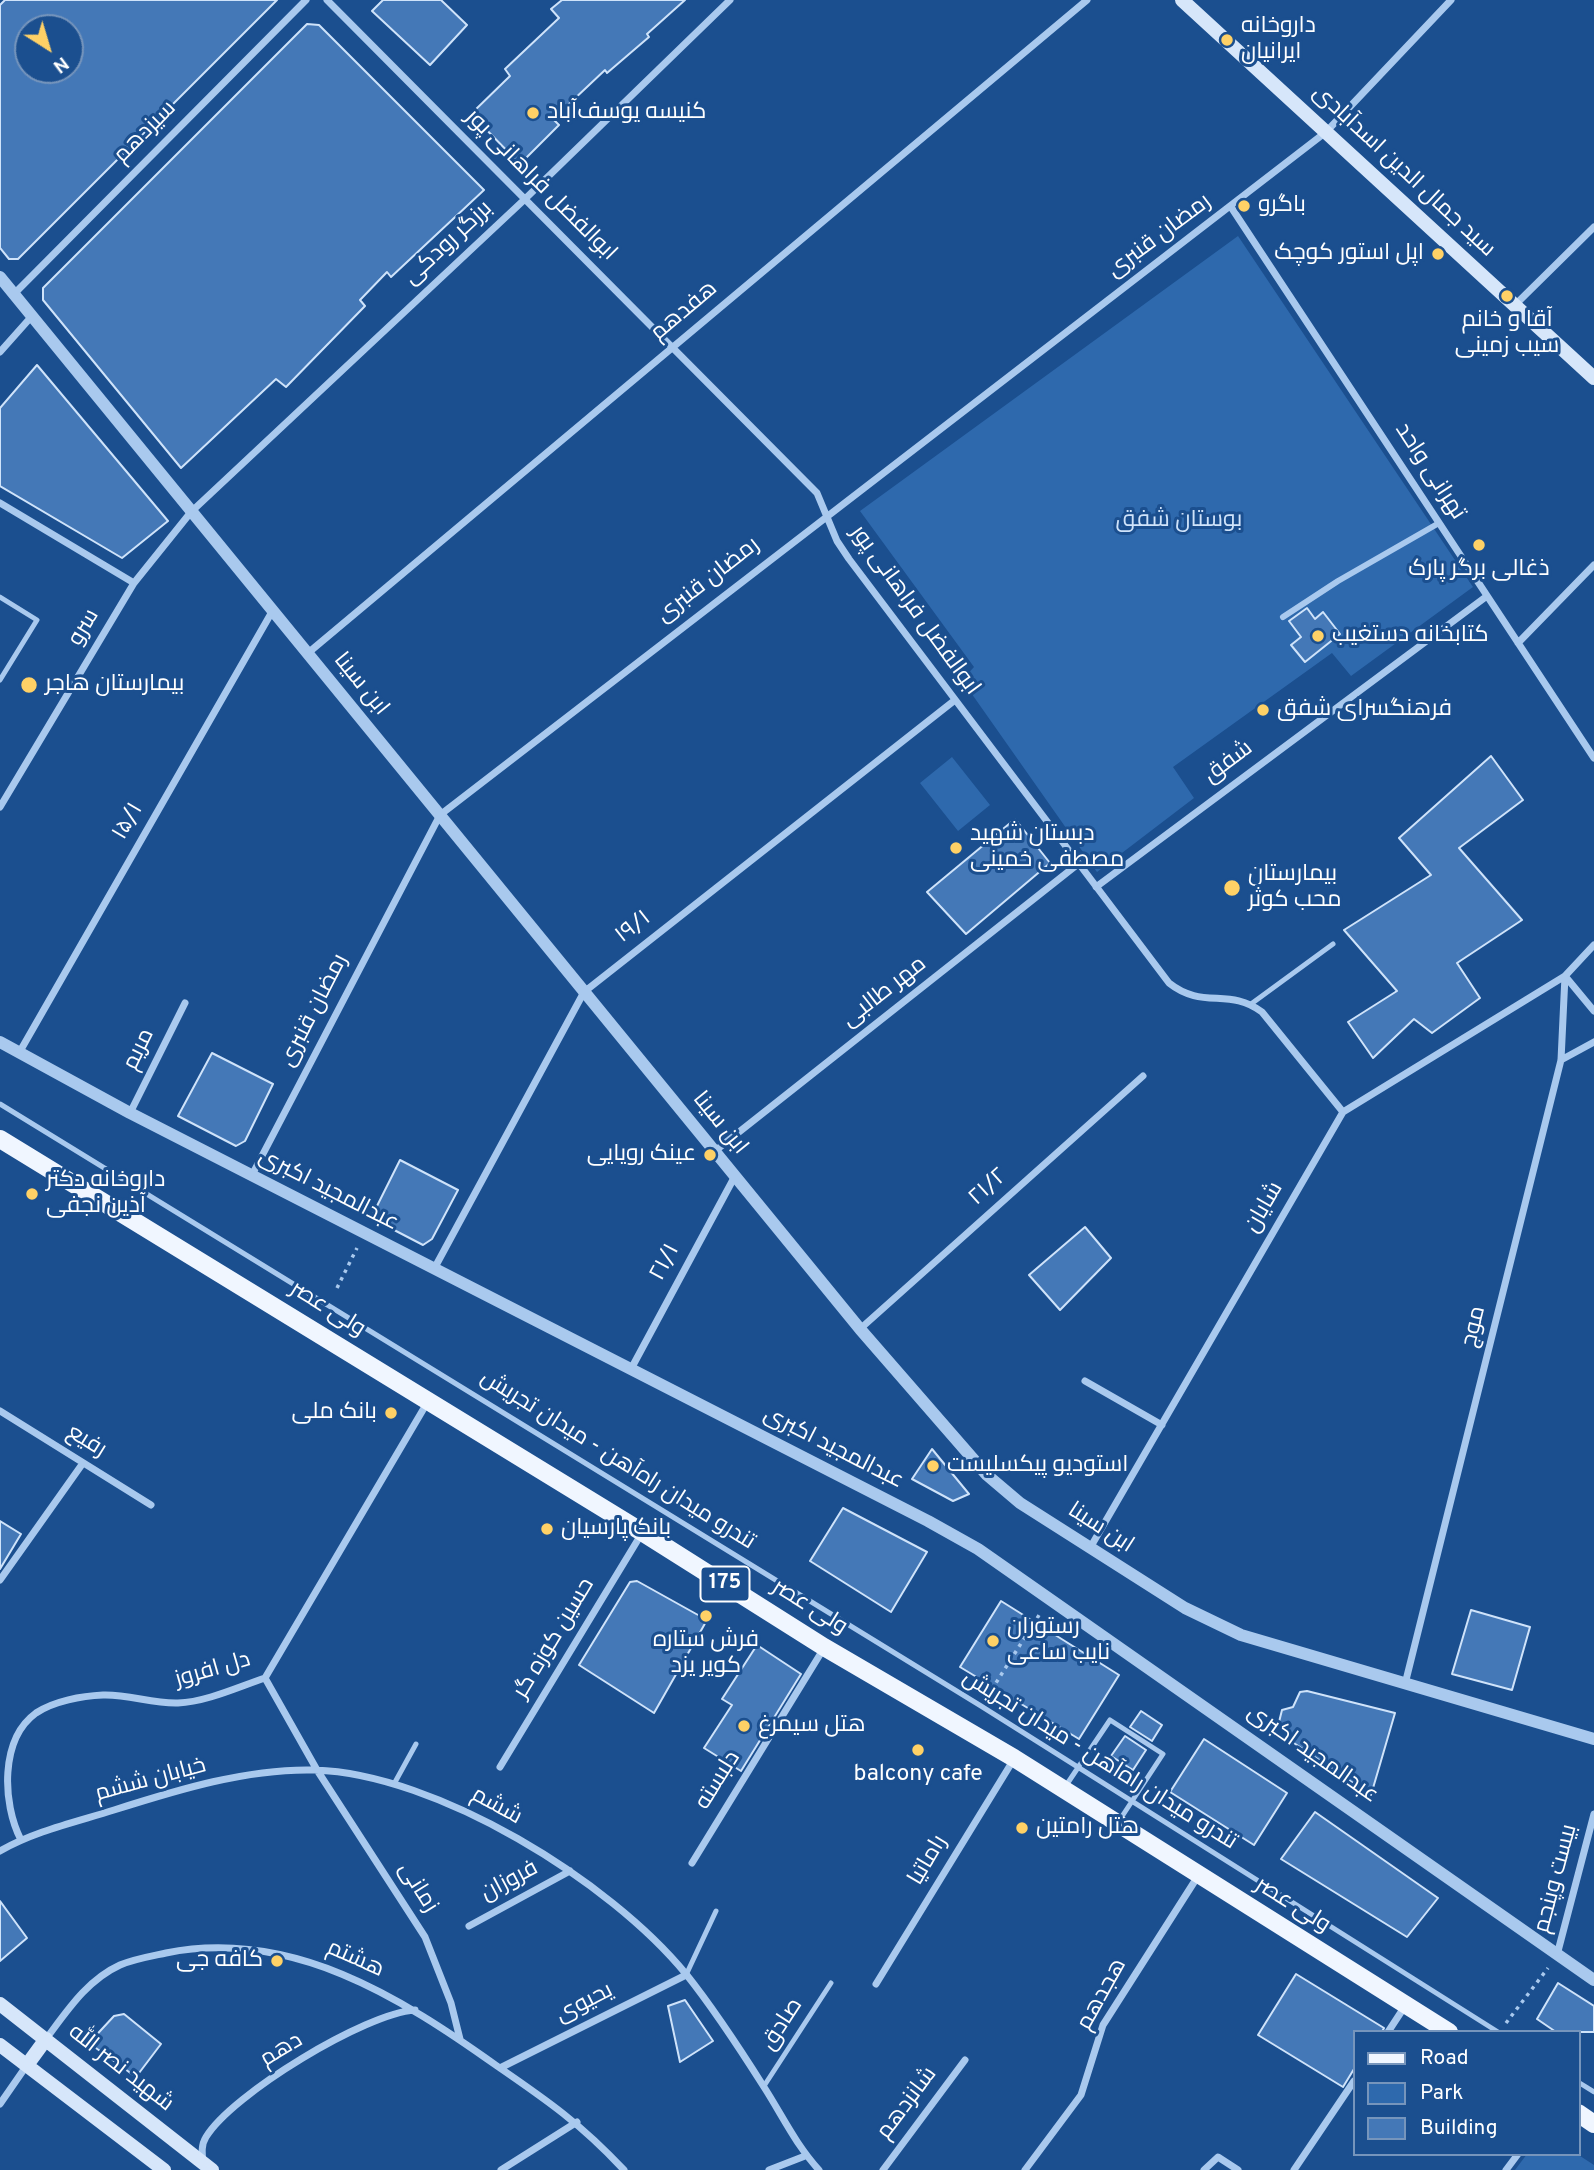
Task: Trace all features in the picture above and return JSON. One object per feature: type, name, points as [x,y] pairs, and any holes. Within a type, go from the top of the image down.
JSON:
[{"type":"main road","name":"سید جمال الدین اسدآبادی","points":[[1182,0],[1594,378]]},
{"type":"main road","name":"ولی عصر","points":[[0,1139],[642,1532],[824,1647],[1014,1758],[1446,2030]]},
{"type":"main road","name":"شهید نصر الله","points":[[0,2004],[207,2167]]},
{"type":"main road","points":[[27,2065],[46,2039]]},
{"type":"main road","points":[[0,2045],[164,2170]]},
{"type":"street","name":"سیزدهم","points":[[14,293],[306,0]]},
{"type":"street","name":"ابوالفضل فراهانی پور","points":[[327,0],[817,493],[825,515],[849,559],[1176,989],[1184,995],[1201,999],[1238,998],[1251,1004]]},
{"type":"street","name":"برزگر رودکی","points":[[191,512],[525,199],[730,0]]},
{"type":"street","name":"هفدهم","points":[[308,653],[1087,0]]},
{"type":"street","name":"رمضان قنبری","points":[[252,1175],[440,815],[825,515],[1326,132],[1451,0]]},
{"type":"street","name":"تهرانی واحد","points":[[1231,206],[1594,758]]},
{"type":"street","points":[[1515,305],[1594,227]]},
{"type":"street","name":"ابن سینا","points":[[0,277],[860,1329],[986,1475],[1020,1503],[1185,1608],[1241,1636],[1594,1739]]},
{"type":"street","points":[[0,352],[32,316]]},
{"type":"street","points":[[0,503],[134,583]]},
{"type":"street","name":"سرو","points":[[0,807],[134,583],[191,512]]},
{"type":"street","points":[[1283,617],[1349,574],[1439,523]]},
{"type":"street","points":[[1518,642],[1594,565]]},
{"type":"street","name":"شفق","points":[[1096,887],[1487,596]]},
{"type":"street","name":"۱۵/۱","points":[[19,1052],[272,610]]},
{"type":"street","name":"۱۹/۱","points":[[435,1269],[584,992],[955,700]]},
{"type":"street","name":"مهر طالبی","points":[[715,1152],[1079,864]]},
{"type":"street","name":"شایان","points":[[1090,1548],[1343,1112],[1565,976],[1594,945]]},
{"type":"street","points":[[1565,976],[1594,1011]]},
{"type":"street","name":"موج","points":[[1405,1685],[1562,1060],[1565,976]]},
{"type":"street","name":"مریم","points":[[130,1114],[185,1003]]},
{"type":"street","points":[[1251,1004],[1262,1012],[1343,1112]]},
{"type":"street","name":"عبدالمجید اکبری","points":[[0,1042],[130,1114],[631,1368],[978,1549],[1594,1980]]},
{"type":"street","points":[[1562,1060],[1594,1042]]},
{"type":"street","name":"۲۱/۲","points":[[860,1329],[1143,1076]]},
{"type":"street","name":"۲۱/۱","points":[[631,1368],[735,1176]]},
{"type":"street","points":[[1085,1381],[1162,1425]]},
{"type":"street","name":"دل افروز","points":[[21,1840],[13,1824],[4,1775],[10,1750],[23,1727],[37,1712],[71,1699],[102,1695],[179,1704],[265,1678],[428,1403]]},
{"type":"street","name":"رفیع","points":[[0,1411],[151,1505]]},
{"type":"street","points":[[0,1580],[83,1463]]},
{"type":"street","name":"حسین کوزه گر","points":[[499,1767],[642,1532]]},
{"type":"street","name":"دلبسته","points":[[692,1863],[824,1647]]},
{"type":"street","name":"زمانی","points":[[265,1678],[317,1770],[425,1937],[451,2003],[460,2039]]},
{"type":"street","name":"راماتیا","points":[[876,1984],[1014,1758]]},
{"type":"street","name":"ششم","points":[[317,1770],[394,1784],[439,1799],[479,1818],[570,1871],[638,1921],[686,1975],[764,2086],[805,2156],[819,2170]]},
{"type":"street","name":"خیابان ششم","points":[[0,1851],[21,1840],[202,1786],[282,1772],[317,1770]]},
{"type":"street","name":"بیست وپنجم","points":[[1557,1955],[1594,1814]]},
{"type":"street","name":"فروزان","points":[[469,1926],[570,1871]]},
{"type":"street","name":"هجدهم","points":[[1025,2170],[1082,2095],[1103,2025],[1199,1876]]},
{"type":"street","name":"هشتم","points":[[46,2039],[94,1981],[121,1964],[191,1949],[229,1947],[273,1951],[316,1963],[416,2010],[577,2122],[624,2170]]},
{"type":"street","name":"یحیوی","points":[[500,2068],[686,1975]]},
{"type":"street","points":[[1389,2030],[1406,2005]]},
{"type":"street","name":"دهم","points":[[207,2167],[201,2149],[209,2133],[271,2079],[372,2020],[416,2010]]},
{"type":"street","name":"شانزدهم","points":[[883,2170],[965,2060]]},
{"type":"street","points":[[0,2104],[27,2065]]},
{"type":"street","points":[[1294,2170],[1352,2084]]},
{"type":"street","points":[[501,2170],[577,2122]]},
{"type":"street","points":[[769,2170],[805,2156]]},
{"type":"street","points":[[1204,2170],[1217,2157],[1238,2170]]},
{"type":"lane","points":[[0,597],[37,620],[0,680]]},
{"type":"lane","points":[[1251,1004],[1333,944]]},
{"type":"lane","name":"تندرو میدان راه‌آهن - میدان تجریش","points":[[0,1104],[981,1706],[1496,2030]]},
{"type":"lane","points":[[1063,1790],[1110,1720],[1163,1754],[1117,1824]]},
{"type":"lane","points":[[394,1784],[416,1744]]},
{"type":"lane","points":[[686,1975],[716,1910]]},
{"type":"lane","name":"صادق","points":[[764,2086],[831,1983]]},
{"type":"path","points":[[337,1287],[364,1234]]},
{"type":"path","points":[[981,1706],[1049,1598]]},
{"type":"path","points":[[1501,2030],[1557,1955]]},
{"type":"green space","name":"بوستان شفق","points":[[1238,236],[1473,587],[1351,676],[1332,653],[1173,767],[1194,798],[1097,872],[962,680],[974,667],[860,511]]},
{"type":"green space","points":[[952,757],[990,805],[958,831],[920,783]]},
{"type":"green space","points":[[1526,2156],[1580,2156],[1594,2165],[1594,2170],[1515,2170]]},
{"type":"building","points":[[5,0],[277,0],[18,259],[9,259],[0,248],[0,5]]},
{"type":"building","points":[[383,0],[441,0],[467,25],[430,65],[372,11]]},
{"type":"building","points":[[562,0],[685,0],[647,34],[649,37],[607,73],[605,70],[553,119],[559,125],[520,164],[471,114],[510,76],[505,69],[559,18],[551,9]]},
{"type":"building","points":[[307,24],[319,25],[484,190],[391,277],[387,272],[360,300],[365,306],[286,387],[276,379],[181,468],[43,300],[43,288]]},
{"type":"building","points":[[37,365],[168,521],[122,558],[0,486],[0,408]]},
{"type":"building","name":"کتابخانه دستغیب","points":[[1307,608],[1315,619],[1323,612],[1340,634],[1305,662],[1291,645],[1301,637],[1289,621]]},
{"type":"building","points":[[1491,756],[1523,800],[1459,848],[1522,920],[1457,963],[1480,998],[1432,1033],[1414,1019],[1373,1058],[1348,1022],[1397,991],[1344,930],[1431,875],[1399,838]]},
{"type":"building","points":[[1015,819],[1050,863],[966,934],[927,892]]},
{"type":"building","points":[[212,1053],[273,1084],[245,1141],[236,1146],[178,1116]]},
{"type":"building","points":[[400,1160],[458,1190],[432,1239],[423,1245],[371,1218]]},
{"type":"building","points":[[1085,1227],[1111,1258],[1060,1310],[1029,1275]]},
{"type":"building","name":"استودیو پیکسلیست","points":[[932,1449],[969,1494],[953,1501],[912,1479]]},
{"type":"building","points":[[843,1508],[927,1552],[891,1612],[810,1561]]},
{"type":"building","points":[[0,1521],[21,1534],[0,1569]]},
{"type":"building","points":[[637,1581],[707,1620],[654,1713],[579,1665],[630,1582]]},
{"type":"building","points":[[1001,1601],[1119,1675],[1079,1739],[960,1667]]},
{"type":"building","points":[[1471,1610],[1530,1627],[1512,1690],[1452,1674]]},
{"type":"building","name":"هتل سیمرغ","points":[[757,1645],[801,1674],[741,1771],[704,1748],[732,1705],[722,1699]]},
{"type":"building","points":[[1307,1691],[1395,1713],[1371,1795],[1285,1737],[1288,1728],[1279,1722],[1282,1710],[1293,1707],[1300,1692]]},
{"type":"building","points":[[1141,1711],[1162,1725],[1152,1741],[1130,1727]]},
{"type":"building","points":[[1125,1736],[1146,1750],[1133,1770],[1111,1756]]},
{"type":"building","points":[[1204,1739],[1287,1793],[1254,1845],[1170,1792]]},
{"type":"building","points":[[1315,1812],[1438,1898],[1407,1937],[1281,1859]]},
{"type":"building","points":[[0,1901],[27,1938],[0,1961]]},
{"type":"building","points":[[1296,1974],[1384,2028],[1352,2030],[1352,2072],[1343,2087],[1258,2035]]},
{"type":"building","points":[[1558,1983],[1594,2006],[1594,2032],[1553,2030],[1537,2019]]},
{"type":"building","points":[[685,2000],[713,2041],[680,2062],[668,2006]]},
{"type":"building","points":[[124,2014],[161,2044],[136,2077],[89,2043],[114,2016]]},
{"type":"place","name":"داروخانه ایرانیان","points":[[1227,40]]},
{"type":"place","name":"کنیسه یوسف‌آباد","points":[[533,113]]},
{"type":"place","name":"باگرو","points":[[1244,206]]},
{"type":"place","name":"اپل استور کوچک","points":[[1438,254]]},
{"type":"place","name":"آقا و خانم سیب زمینی","points":[[1507,296]]},
{"type":"place","name":"ذغالی برگر پارک","points":[[1479,545]]},
{"type":"place","name":"کتابخانه دستغیب","points":[[1318,636]]},
{"type":"place","name":"بیمارستان هاجر","points":[[29,685]]},
{"type":"place","name":"فرهنگسرای شفق","points":[[1263,710]]},
{"type":"place","name":"دبستان شهید مصطفی خمینی","points":[[956,848]]},
{"type":"place","name":"بیمارستان محب کوثر","points":[[1232,888]]},
{"type":"place","name":"عینک رویایی","points":[[710,1155]]},
{"type":"place","name":"داروخانه دکتر آذین نجفی","points":[[32,1194]]},
{"type":"place","name":"بانک ملی","points":[[391,1413]]},
{"type":"place","name":"استودیو پیکسلیست","points":[[933,1466]]},
{"type":"place","name":"بانک پارسیان","points":[[547,1529]]},
{"type":"place","name":"فرش ستاره کویر یزد","points":[[706,1616]]},
{"type":"place","name":"رستوران نایب ساعی","points":[[993,1641]]},
{"type":"place","name":"هتل سیمرغ","points":[[744,1726]]},
{"type":"place","name":"balcony cafe","points":[[918,1750]]},
{"type":"place","name":"هتل رامتین","points":[[1022,1828]]},
{"type":"place","name":"کافه جی","points":[[277,1961]]}]
